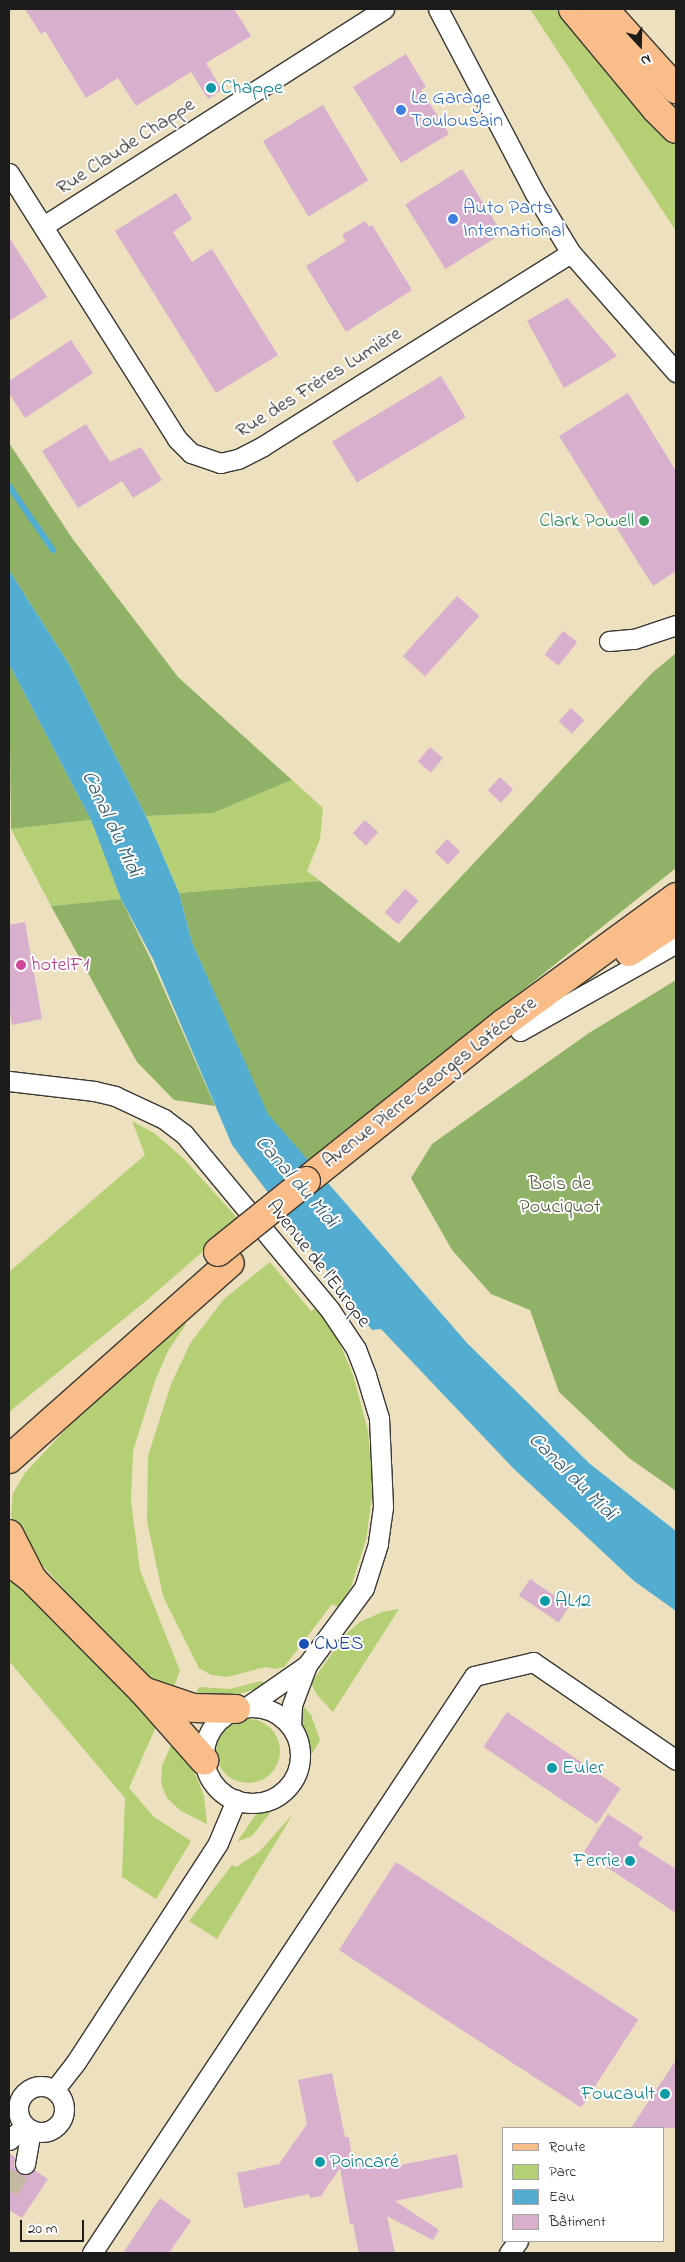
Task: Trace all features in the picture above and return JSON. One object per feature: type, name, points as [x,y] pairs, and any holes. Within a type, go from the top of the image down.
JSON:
[{"type":"main road","points":[[574,9],[656,109],[676,129]]},
{"type":"main road","points":[[604,9],[676,89]]},
{"type":"main road","name":"Avenue Pierre-Georges Latécoère","points":[[386,1126],[520,1031],[603,968],[676,903]]},
{"type":"main road","name":"Avenue Pierre-Georges Latécoère","points":[[12,1432],[386,1126],[504,1023],[676,903]]},
{"type":"main road","name":"Avenue Pierre-Georges Latécoère","points":[[9,1458],[125,1355],[224,1258]]},
{"type":"main road","points":[[9,1476],[125,1355]]},
{"type":"main road","points":[[9,1534],[34,1580]]},
{"type":"main road","points":[[9,1561],[34,1580],[142,1690],[204,1760]]},
{"type":"main road","points":[[142,1690],[193,1708],[242,1708]]},
{"type":"street","name":"Rue Claude Chappe","points":[[45,225],[384,9]]},
{"type":"street","points":[[438,9],[534,192],[571,253],[676,372]]},
{"type":"street","name":"Rue des Frères Lumière","points":[[9,173],[45,225],[178,439],[191,453],[220,463],[238,459],[263,446],[571,253]]},
{"type":"street","points":[[610,641],[634,639],[676,625]]},
{"type":"street","name":"Avenue Pierre-Georges Latécoère","points":[[520,1031],[676,943]]},
{"type":"street","name":"Avenue de l'Europe","points":[[9,1081],[94,1091],[115,1096],[164,1119],[184,1134],[330,1310],[356,1349],[379,1418],[383,1507],[378,1544],[364,1588],[307,1665],[292,1704],[291,1726]]},
{"type":"street","points":[[92,2253],[474,1676],[534,1662],[676,1760]]},
{"type":"street","name":"Avenue de l'Europe","points":[[242,1708],[307,1665]]},
{"type":"street","points":[[242,1708],[264,1708],[279,1714],[291,1726],[301,1754],[292,1782],[281,1794],[267,1801],[251,1804],[236,1800],[214,1785],[204,1760],[205,1744],[211,1730],[222,1717],[242,1708]]},
{"type":"street","points":[[55,2089],[76,2062],[218,1843],[236,1800]]},
{"type":"street","points":[[9,2140],[28,2128],[46,2132],[63,2118],[64,2102],[55,2089],[39,2085],[25,2092],[18,2105],[28,2128],[24,2164]]},
{"type":"street","points":[[509,2253],[517,2242]]},
{"type":"green space","points":[[530,9],[561,9],[676,143],[676,231]]},
{"type":"green space","points":[[9,443],[72,538],[178,677],[292,780],[213,813],[146,816],[69,664],[9,570]]},
{"type":"green space","points":[[676,653],[676,868],[308,1161],[267,1114],[192,942],[179,893],[320,881],[399,943],[652,673]]},
{"type":"green space","points":[[9,664],[91,820],[11,829]]},
{"type":"green space","points":[[292,780],[323,808],[320,839],[307,871],[320,881],[179,893],[146,816],[213,813]]},
{"type":"green space","points":[[91,820],[121,899],[51,906],[11,829]]},
{"type":"green space","points":[[121,899],[151,960],[215,1106],[174,1100],[137,1062],[51,906]]},
{"type":"green space","name":"Bois de Pouciquot","points":[[676,980],[676,1491],[629,1458],[559,1392],[530,1310],[491,1294],[452,1250],[411,1178],[432,1144],[589,1033]]},
{"type":"green space","points":[[132,1121],[154,1133],[184,1159],[239,1220],[146,1301],[9,1412],[9,1272],[145,1155]]},
{"type":"green space","points":[[270,1262],[311,1311],[316,1308],[337,1337],[353,1375],[368,1431],[373,1488],[366,1540],[351,1587],[338,1607],[332,1604],[284,1667],[276,1669],[266,1667],[227,1677],[211,1675],[199,1668],[163,1596],[147,1521],[148,1456],[171,1384],[191,1342],[224,1299]]},
{"type":"green space","points":[[182,1321],[186,1324],[168,1351],[155,1381],[133,1451],[131,1501],[140,1570],[180,1671],[171,1694],[148,1681],[33,1555],[18,1535],[11,1515],[13,1493],[25,1473],[67,1428]]},
{"type":"green space","points":[[9,1577],[158,1722],[129,1788],[154,1817],[191,1841],[156,1899],[122,1877],[125,1798],[9,1661]]},
{"type":"green space","points":[[399,1609],[333,1712],[317,1695],[311,1683],[346,1634],[360,1622],[382,1612]]},
{"type":"green space","points":[[261,1681],[269,1685],[229,1697],[192,1701],[199,1687],[230,1689]]},
{"type":"green space","points":[[301,1703],[311,1715],[320,1740],[308,1761],[300,1722]]},
{"type":"green space","points":[[248,1719],[266,1725],[274,1733],[280,1751],[274,1769],[266,1777],[248,1783],[230,1777],[222,1769],[216,1751],[222,1733],[230,1725]]},
{"type":"green space","points":[[174,1738],[190,1760],[204,1796],[207,1824],[181,1811],[167,1798],[161,1783],[162,1766]]},
{"type":"green space","points":[[277,1804],[252,1836],[237,1842],[257,1813]]},
{"type":"green space","points":[[293,1814],[217,1939],[189,1921],[232,1865],[236,1867],[259,1852]]},
{"type":"water","name":"Canal du Midi","points":[[9,570],[69,664],[146,816],[179,893],[192,942],[268,1114],[467,1343],[590,1464],[676,1531],[676,1611],[634,1581],[514,1469],[381,1329],[372,1330],[232,1145],[153,959],[121,899],[91,820],[9,664]]},
{"type":"building","points":[[25,9],[234,9],[251,36],[206,63],[222,90],[208,99],[191,72],[136,106],[118,78],[86,98],[45,31],[41,34]]},
{"type":"building","points":[[406,54],[426,87],[421,90],[449,134],[401,163],[353,87]]},
{"type":"building","points":[[323,105],[368,180],[308,216],[263,141]]},
{"type":"building","points":[[462,169],[502,233],[445,269],[405,205]]},
{"type":"building","points":[[176,193],[192,219],[173,232],[192,262],[212,249],[278,355],[216,393],[115,231]]},
{"type":"building","points":[[365,221],[369,227],[372,225],[412,290],[346,332],[306,266],[346,241],[342,235]]},
{"type":"building","points":[[9,237],[47,297],[9,321]]},
{"type":"building","points":[[567,298],[617,356],[564,388],[527,321]]},
{"type":"building","points":[[71,340],[93,373],[25,418],[9,393],[9,381]]},
{"type":"building","points":[[441,376],[466,417],[357,483],[332,441]]},
{"type":"building","name":"Clark Powell","points":[[628,393],[676,471],[676,571],[653,586],[559,436]]},
{"type":"building","points":[[86,424],[110,462],[141,447],[162,480],[133,498],[122,481],[78,508],[42,451]]},
{"type":"building","points":[[457,596],[479,616],[425,676],[403,656]]},
{"type":"building","points":[[563,631],[577,642],[559,666],[545,655]]},
{"type":"building","points":[[571,708],[584,720],[572,733],[559,721]]},
{"type":"building","points":[[430,747],[443,758],[431,772],[418,762]]},
{"type":"building","points":[[500,777],[513,789],[501,802],[488,790]]},
{"type":"building","points":[[365,820],[378,832],[366,845],[353,833]]},
{"type":"building","points":[[447,839],[460,851],[448,864],[435,852]]},
{"type":"building","points":[[405,889],[419,901],[398,924],[385,912]]},
{"type":"building","name":"hotelF1","points":[[25,922],[42,1019],[12,1025],[9,1006],[9,925]]},
{"type":"building","name":"AL12","points":[[530,1579],[570,1606],[559,1622],[519,1596]]},
{"type":"building","name":"Euler","points":[[507,1712],[621,1789],[597,1823],[484,1747]]},
{"type":"building","name":"Ferrie","points":[[608,1814],[643,1837],[638,1845],[676,1869],[676,1913],[584,1852]]},
{"type":"building","points":[[396,1862],[638,2019],[581,2107],[339,1950]]},
{"type":"building","name":"Foucault","points":[[676,2060],[676,2128],[632,2127]]},
{"type":"building","name":"Poincaré","points":[[332,2073],[345,2137],[349,2137],[351,2151],[348,2156],[367,2168],[390,2164],[390,2167],[457,2154],[463,2187],[395,2201],[439,2230],[433,2240],[387,2216],[395,2253],[359,2253],[353,2224],[350,2224],[340,2168],[321,2196],[310,2198],[309,2194],[244,2208],[237,2173],[279,2164],[307,2124],[298,2080]]},
{"type":"building","points":[[9,2153],[15,2157],[14,2167],[18,2173],[28,2175],[34,2170],[48,2179],[22,2218],[9,2210]]},
{"type":"building","points":[[160,2198],[191,2221],[169,2253],[123,2253]]},
{"type":"waterway","points":[[9,486],[53,550]]},
{"type":"tunnel","points":[[9,2190],[25,2164]]},
{"type":"place","name":"Chappe","points":[[211,88]]},
{"type":"place","name":"Le Garage Toulousain","points":[[401,110]]},
{"type":"place","name":"Auto Parts International","points":[[453,219]]},
{"type":"place","name":"Clark Powell","points":[[644,521]]},
{"type":"place","name":"hotelF1","points":[[21,965]]},
{"type":"place","name":"AL12","points":[[545,1601]]},
{"type":"place","name":"CNES","points":[[304,1644]]},
{"type":"place","name":"Euler","points":[[552,1768]]},
{"type":"place","name":"Ferrie","points":[[630,1861]]},
{"type":"place","name":"Foucault","points":[[665,2094]]},
{"type":"place","name":"Poincaré","points":[[320,2162]]}]
